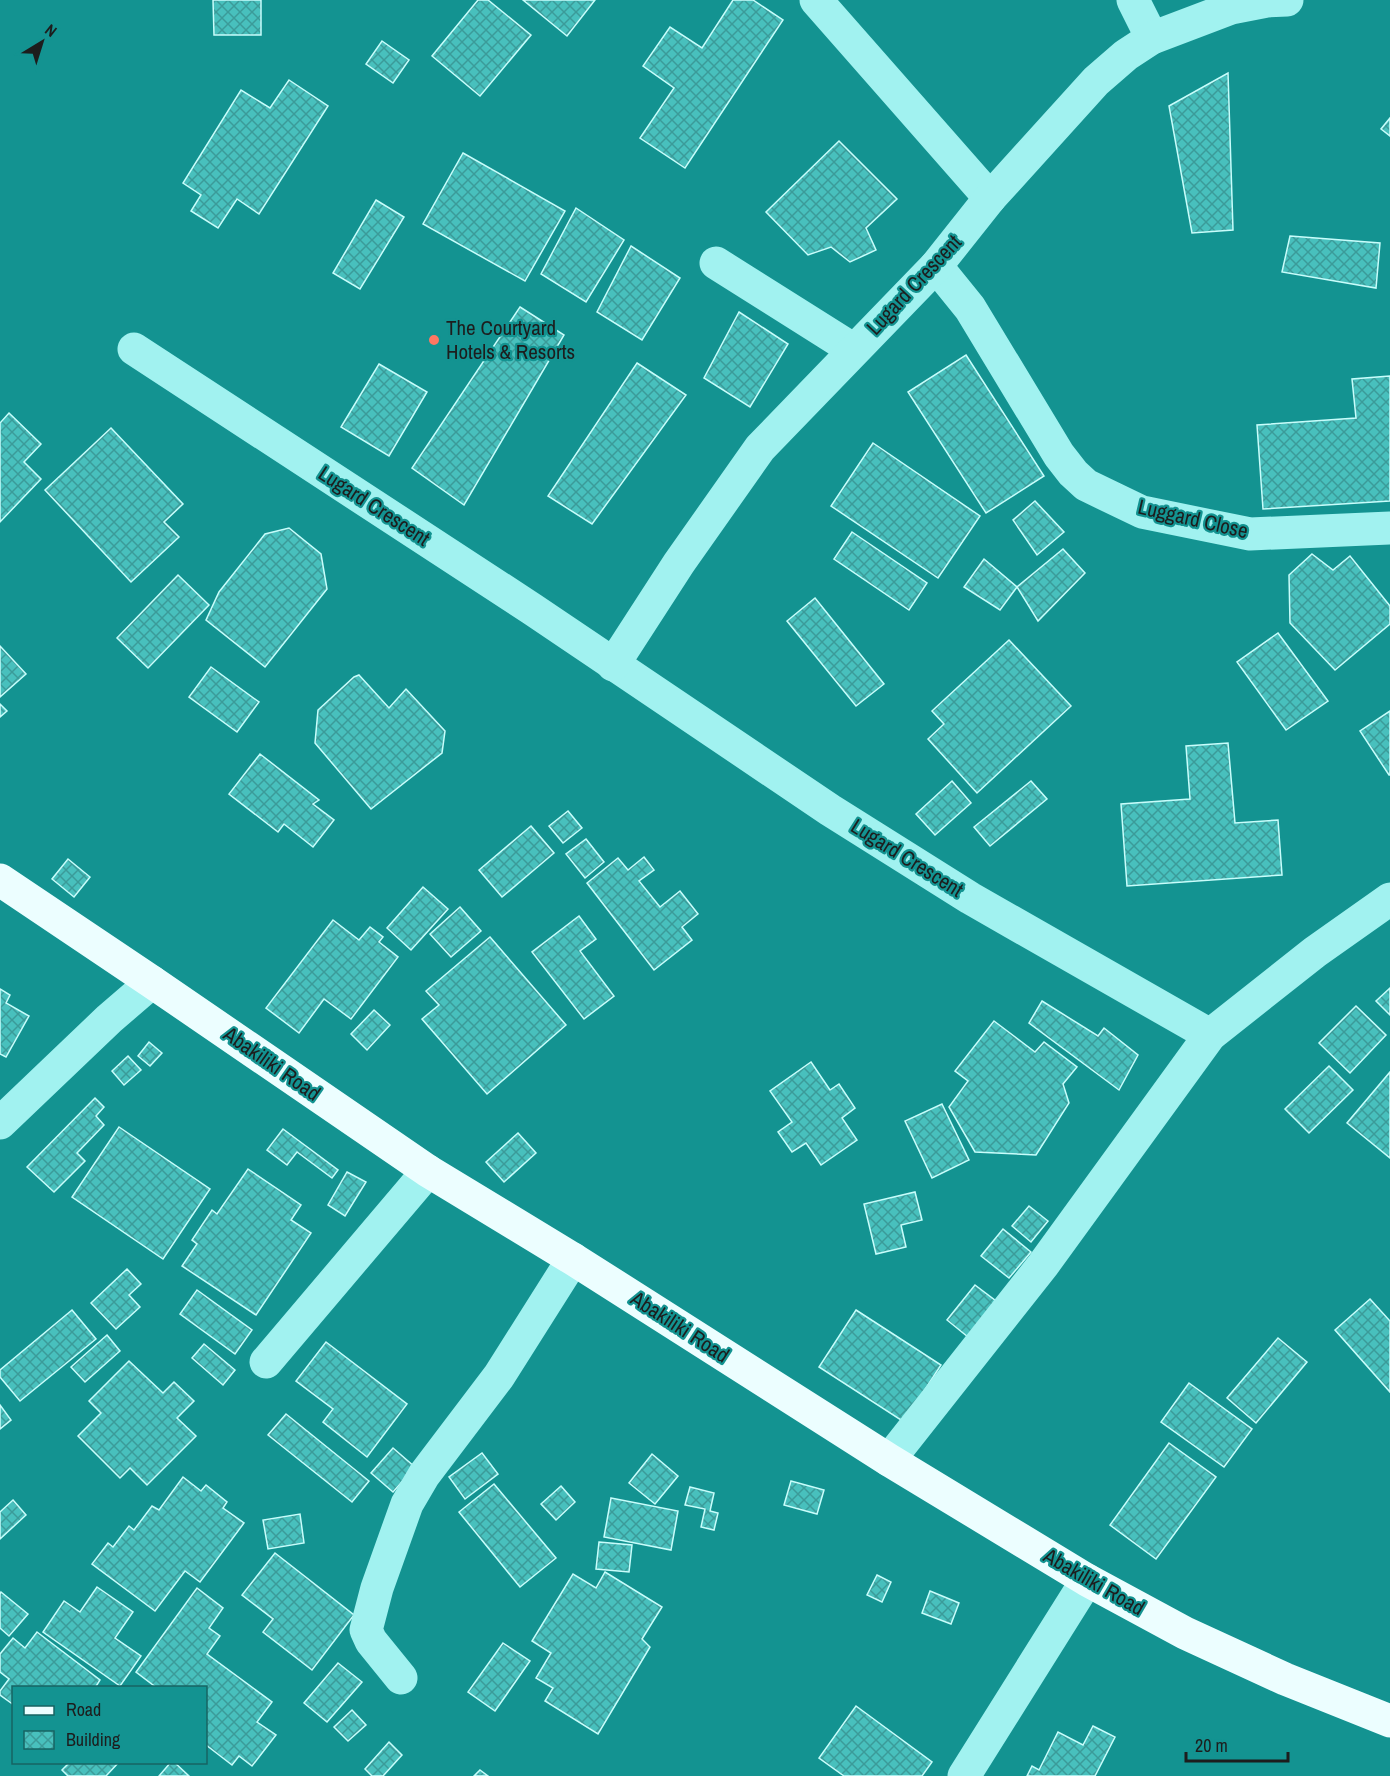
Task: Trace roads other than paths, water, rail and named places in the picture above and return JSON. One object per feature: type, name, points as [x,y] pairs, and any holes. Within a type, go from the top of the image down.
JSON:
[{"type":"main road","name":"Abakiliki Road","points":[[0,880],[428,1171],[573,1259],[889,1460],[1087,1580],[1185,1633],[1294,1683],[1390,1721]]},
{"type":"street","points":[[816,0],[990,198]]},
{"type":"street","points":[[1134,0],[1152,38]]},
{"type":"street","name":"Lugard Crescent","points":[[614,665],[679,563],[760,448],[936,266],[990,198],[1096,81],[1126,55],[1152,38],[1231,8],[1267,1],[1287,0]]},
{"type":"street","points":[[716,263],[854,351]]},
{"type":"street","name":"Luggard Close","points":[[936,266],[970,308],[1059,455],[1073,474],[1086,485],[1142,512],[1250,534],[1390,528]]},
{"type":"street","name":"Lugard Crescent","points":[[134,349],[532,609],[820,803],[950,885],[1210,1035]]},
{"type":"street","points":[[889,1460],[1043,1265],[1210,1035],[1316,952],[1390,898]]},
{"type":"street","points":[[0,1123],[109,1019],[152,982]]},
{"type":"street","points":[[266,1362],[428,1171]]},
{"type":"street","points":[[400,1678],[371,1641],[366,1630],[377,1588],[408,1504],[424,1475],[499,1376],[573,1259]]},
{"type":"street","points":[[964,1776],[1087,1580]]},
{"type":"place","name":"The Courtyard Hotels & Resorts","points":[[434,340]]}]
